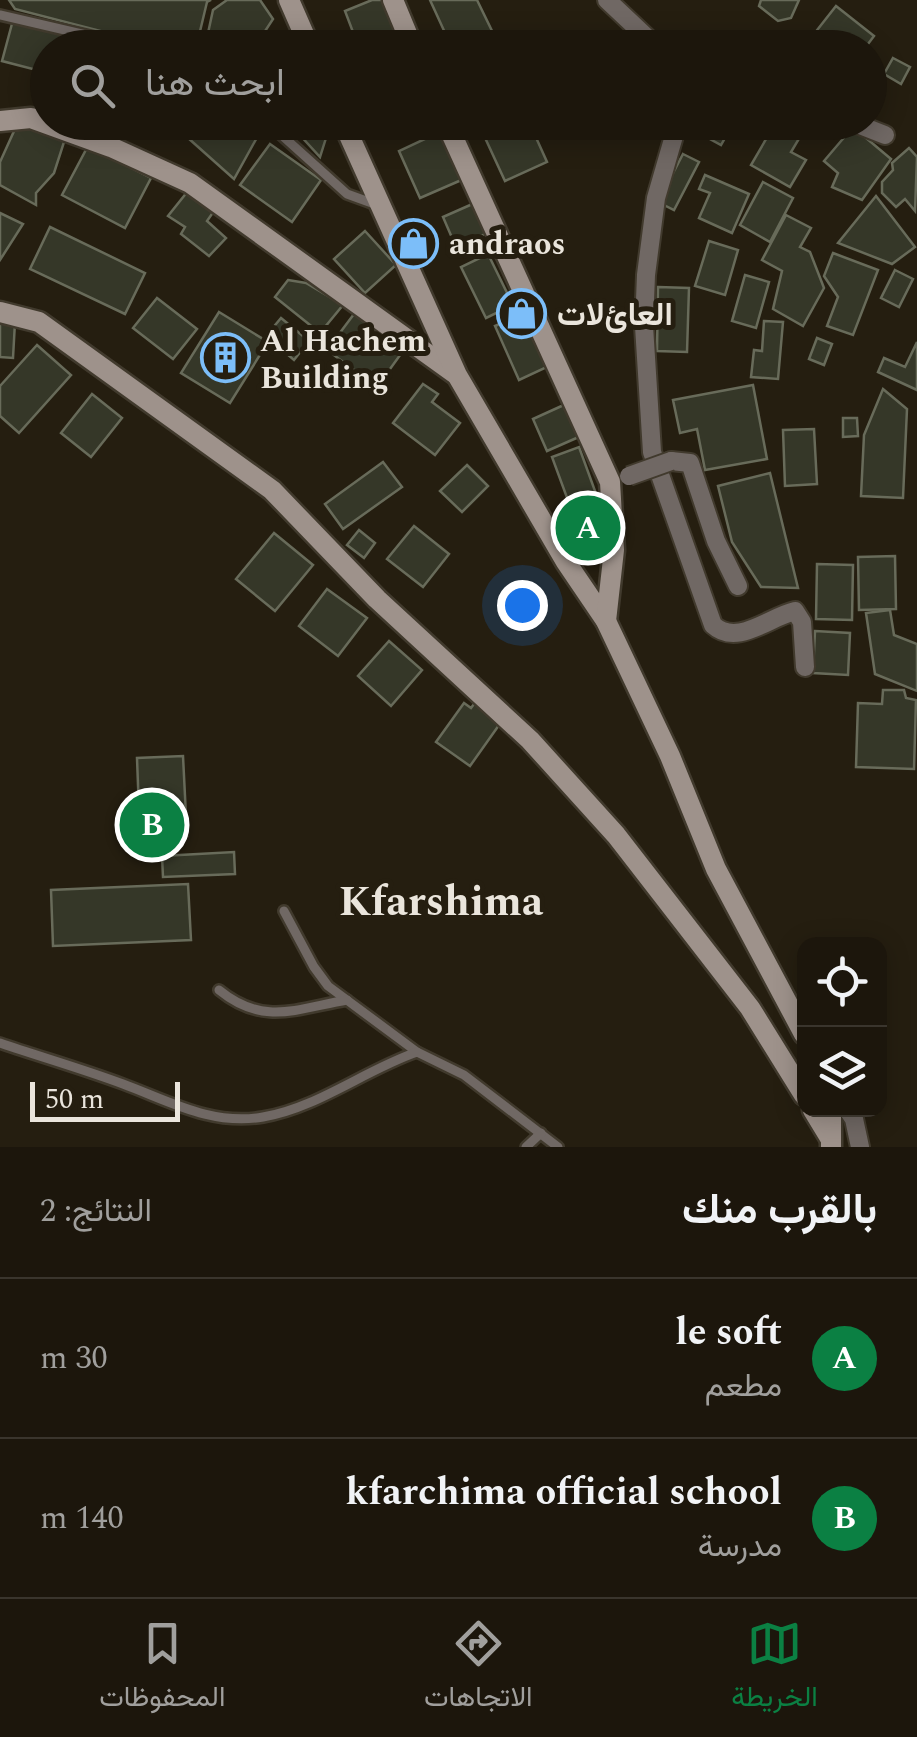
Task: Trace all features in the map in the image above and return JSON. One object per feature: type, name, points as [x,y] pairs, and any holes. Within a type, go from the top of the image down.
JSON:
[{"type":"street","points":[[289,0],[302,30]]},
{"type":"street","points":[[392,0],[405,30]]},
{"type":"street","points":[[607,0],[639,30]]},
{"type":"street","points":[[0,121],[30,118]]},
{"type":"street","points":[[92,140],[190,183],[457,375]]},
{"type":"street","points":[[351,140],[457,375],[566,562],[606,621],[670,756],[716,869],[800,1027]]},
{"type":"street","points":[[454,140],[575,400],[619,479],[606,621]]},
{"type":"street","points":[[673,140],[656,198],[646,275],[644,326],[652,452],[709,616],[718,630],[738,634],[792,611],[801,617],[804,668]]},
{"type":"street","points":[[0,312],[40,322],[272,490],[377,599],[530,740],[616,835],[750,1008],[797,1084]]},
{"type":"street","points":[[619,479],[672,460],[690,462],[716,542],[738,586]]},
{"type":"street","points":[[566,562],[590,567],[614,550]]},
{"type":"street","points":[[817,1117],[831,1144]]},
{"type":"street","points":[[831,1117],[831,1144]]},
{"type":"street","points":[[853,1117],[860,1147]]},
{"type":"lane","points":[[0,15],[65,30]]},
{"type":"lane","points":[[288,140],[348,194],[381,206]]},
{"type":"lane","points":[[284,910],[328,986],[417,1052],[464,1075],[558,1147]]},
{"type":"lane","points":[[220,990],[240,1008],[260,1012],[348,1000]]},
{"type":"lane","points":[[0,1043],[204,1116],[231,1118],[263,1117],[300,1105],[417,1052]]},
{"type":"lane","points":[[526,1147],[542,1132]]},
{"type":"building","points":[[9,0],[211,0],[207,2],[200,30],[96,30],[15,9]]},
{"type":"building","points":[[227,0],[260,0],[273,19],[266,30],[209,30],[213,10]]},
{"type":"building","points":[[372,0],[384,0],[396,30],[352,30],[345,11]]},
{"type":"building","points":[[430,0],[477,0],[492,30],[444,30]]},
{"type":"building","points":[[761,0],[799,0],[791,18],[778,21],[759,6]]},
{"type":"building","points":[[836,6],[866,30],[817,30]]},
{"type":"building","points":[[13,20],[49,30],[30,30],[30,68],[2,61]]},
{"type":"building","points":[[893,58],[910,67],[901,84],[887,76]]},
{"type":"building","points":[[30,126],[30,140],[65,140],[54,173],[36,193],[36,205],[0,185],[0,162],[15,129]]},
{"type":"building","points":[[190,140],[256,140],[234,179]]},
{"type":"building","points":[[304,140],[325,140],[320,157]]},
{"type":"building","points":[[423,140],[449,140],[466,178],[420,198],[399,151]]},
{"type":"building","points":[[486,140],[537,140],[547,162],[505,181]]},
{"type":"building","points":[[766,140],[798,140],[791,152],[806,160],[790,187],[751,165]]},
{"type":"building","points":[[842,140],[868,140],[891,159],[862,200],[832,187],[838,173],[824,161]]},
{"type":"building","points":[[270,144],[321,180],[292,222],[240,185]]},
{"type":"building","points":[[88,146],[151,178],[125,228],[62,195]]},
{"type":"building","points":[[909,148],[917,157],[915,211],[905,199],[896,207],[882,193],[882,182],[893,170],[892,163]]},
{"type":"building","points":[[683,154],[699,162],[674,210],[658,202]]},
{"type":"building","points":[[705,175],[749,194],[732,233],[699,218],[710,193],[699,189]]},
{"type":"building","points":[[763,182],[793,198],[770,242],[740,225]]},
{"type":"building","points":[[188,191],[214,211],[207,221],[226,238],[209,256],[181,234],[185,227],[168,216]]},
{"type":"building","points":[[876,196],[915,247],[892,264],[838,243]]},
{"type":"building","points":[[477,202],[490,232],[456,247],[443,217]]},
{"type":"building","points":[[0,213],[23,224],[0,260]]},
{"type":"building","points":[[786,215],[811,228],[800,247],[810,252],[824,288],[803,326],[773,309],[782,271],[762,260]]},
{"type":"building","points":[[50,227],[145,273],[125,314],[30,269]]},
{"type":"building","points":[[365,231],[396,265],[365,293],[334,259]]},
{"type":"building","points":[[709,241],[738,250],[725,295],[695,286]]},
{"type":"building","points":[[833,253],[878,270],[853,335],[827,326],[838,297],[824,276]]},
{"type":"building","points":[[488,254],[513,305],[486,318],[461,267]]},
{"type":"building","points":[[895,270],[913,279],[899,307],[881,298]]},
{"type":"building","points":[[745,275],[769,282],[756,328],[732,321]]},
{"type":"building","points":[[288,280],[306,283],[343,305],[320,333],[275,297]]},
{"type":"building","points":[[658,287],[689,288],[687,352],[657,351]]},
{"type":"building","points":[[157,298],[197,329],[173,359],[133,328]]},
{"type":"building","name":"Al Hachem Building","points":[[219,312],[268,342],[230,403],[181,373]]},
{"type":"building","points":[[354,314],[403,351],[377,387],[327,350]]},
{"type":"building","points":[[523,314],[547,367],[519,380],[495,326]]},
{"type":"building","points":[[281,318],[309,341],[294,360],[266,336]]},
{"type":"building","points":[[0,321],[15,322],[13,358],[0,357]]},
{"type":"building","points":[[764,321],[783,322],[778,379],[751,377],[754,350],[762,351]]},
{"type":"building","points":[[817,338],[832,344],[824,365],[809,359]]},
{"type":"building","points":[[917,342],[917,390],[878,372],[884,358],[905,367]]},
{"type":"building","points":[[37,345],[71,375],[19,433],[0,416],[0,386]]},
{"type":"building","points":[[423,384],[438,394],[432,402],[460,423],[435,455],[393,423]]},
{"type":"building","points":[[753,385],[767,459],[705,470],[697,429],[680,433],[673,400]]},
{"type":"building","points":[[883,389],[907,409],[903,498],[861,496],[864,435]]},
{"type":"building","points":[[92,394],[122,418],[91,457],[61,433]]},
{"type":"building","points":[[566,404],[581,436],[547,451],[533,419]]},
{"type":"building","points":[[843,418],[857,418],[858,436],[843,437]]},
{"type":"building","points":[[814,429],[817,484],[785,486],[783,430]]},
{"type":"building","points":[[579,447],[603,513],[576,522],[552,457]]},
{"type":"building","points":[[383,462],[402,487],[343,529],[325,504]]},
{"type":"building","points":[[467,465],[488,486],[462,512],[440,491]]},
{"type":"building","points":[[770,473],[798,588],[761,587],[732,542],[718,486]]},
{"type":"building","points":[[414,526],[449,554],[423,587],[387,559]]},
{"type":"building","points":[[359,530],[375,543],[364,558],[347,545]]},
{"type":"building","points":[[274,533],[313,565],[275,611],[236,579]]},
{"type":"building","points":[[895,556],[896,609],[859,610],[858,557]]},
{"type":"building","points":[[817,564],[853,565],[852,620],[816,619]]},
{"type":"building","points":[[327,589],[367,618],[338,656],[299,626]]},
{"type":"building","points":[[890,610],[894,635],[917,644],[917,691],[875,674],[866,613]]},
{"type":"building","points":[[815,631],[850,633],[848,675],[813,673]]},
{"type":"building","points":[[389,641],[422,670],[391,706],[358,676]]},
{"type":"building","points":[[883,690],[904,690],[906,698],[916,700],[914,769],[856,767],[858,703],[882,704]]},
{"type":"building","points":[[477,700],[504,718],[470,766],[436,742],[464,703],[471,708]]},
{"type":"building","points":[[183,756],[187,836],[140,838],[137,758]]},
{"type":"building","points":[[234,852],[235,874],[163,877],[162,856]]},
{"type":"building","points":[[188,884],[191,940],[53,946],[51,890]]},
{"type":"place","name":"andraos","points":[[414,243]]},
{"type":"place","name":"العائﻻت","points":[[522,314]]},
{"type":"place","name":"Al Hachem Building","points":[[225,358]]},
{"type":"place","name":"le soft","points":[[588,528]]},
{"type":"place","name":"kfarchima official school","points":[[152,825]]},
{"type":"district","name":"Kfarshima","points":[[441,900]]}]
